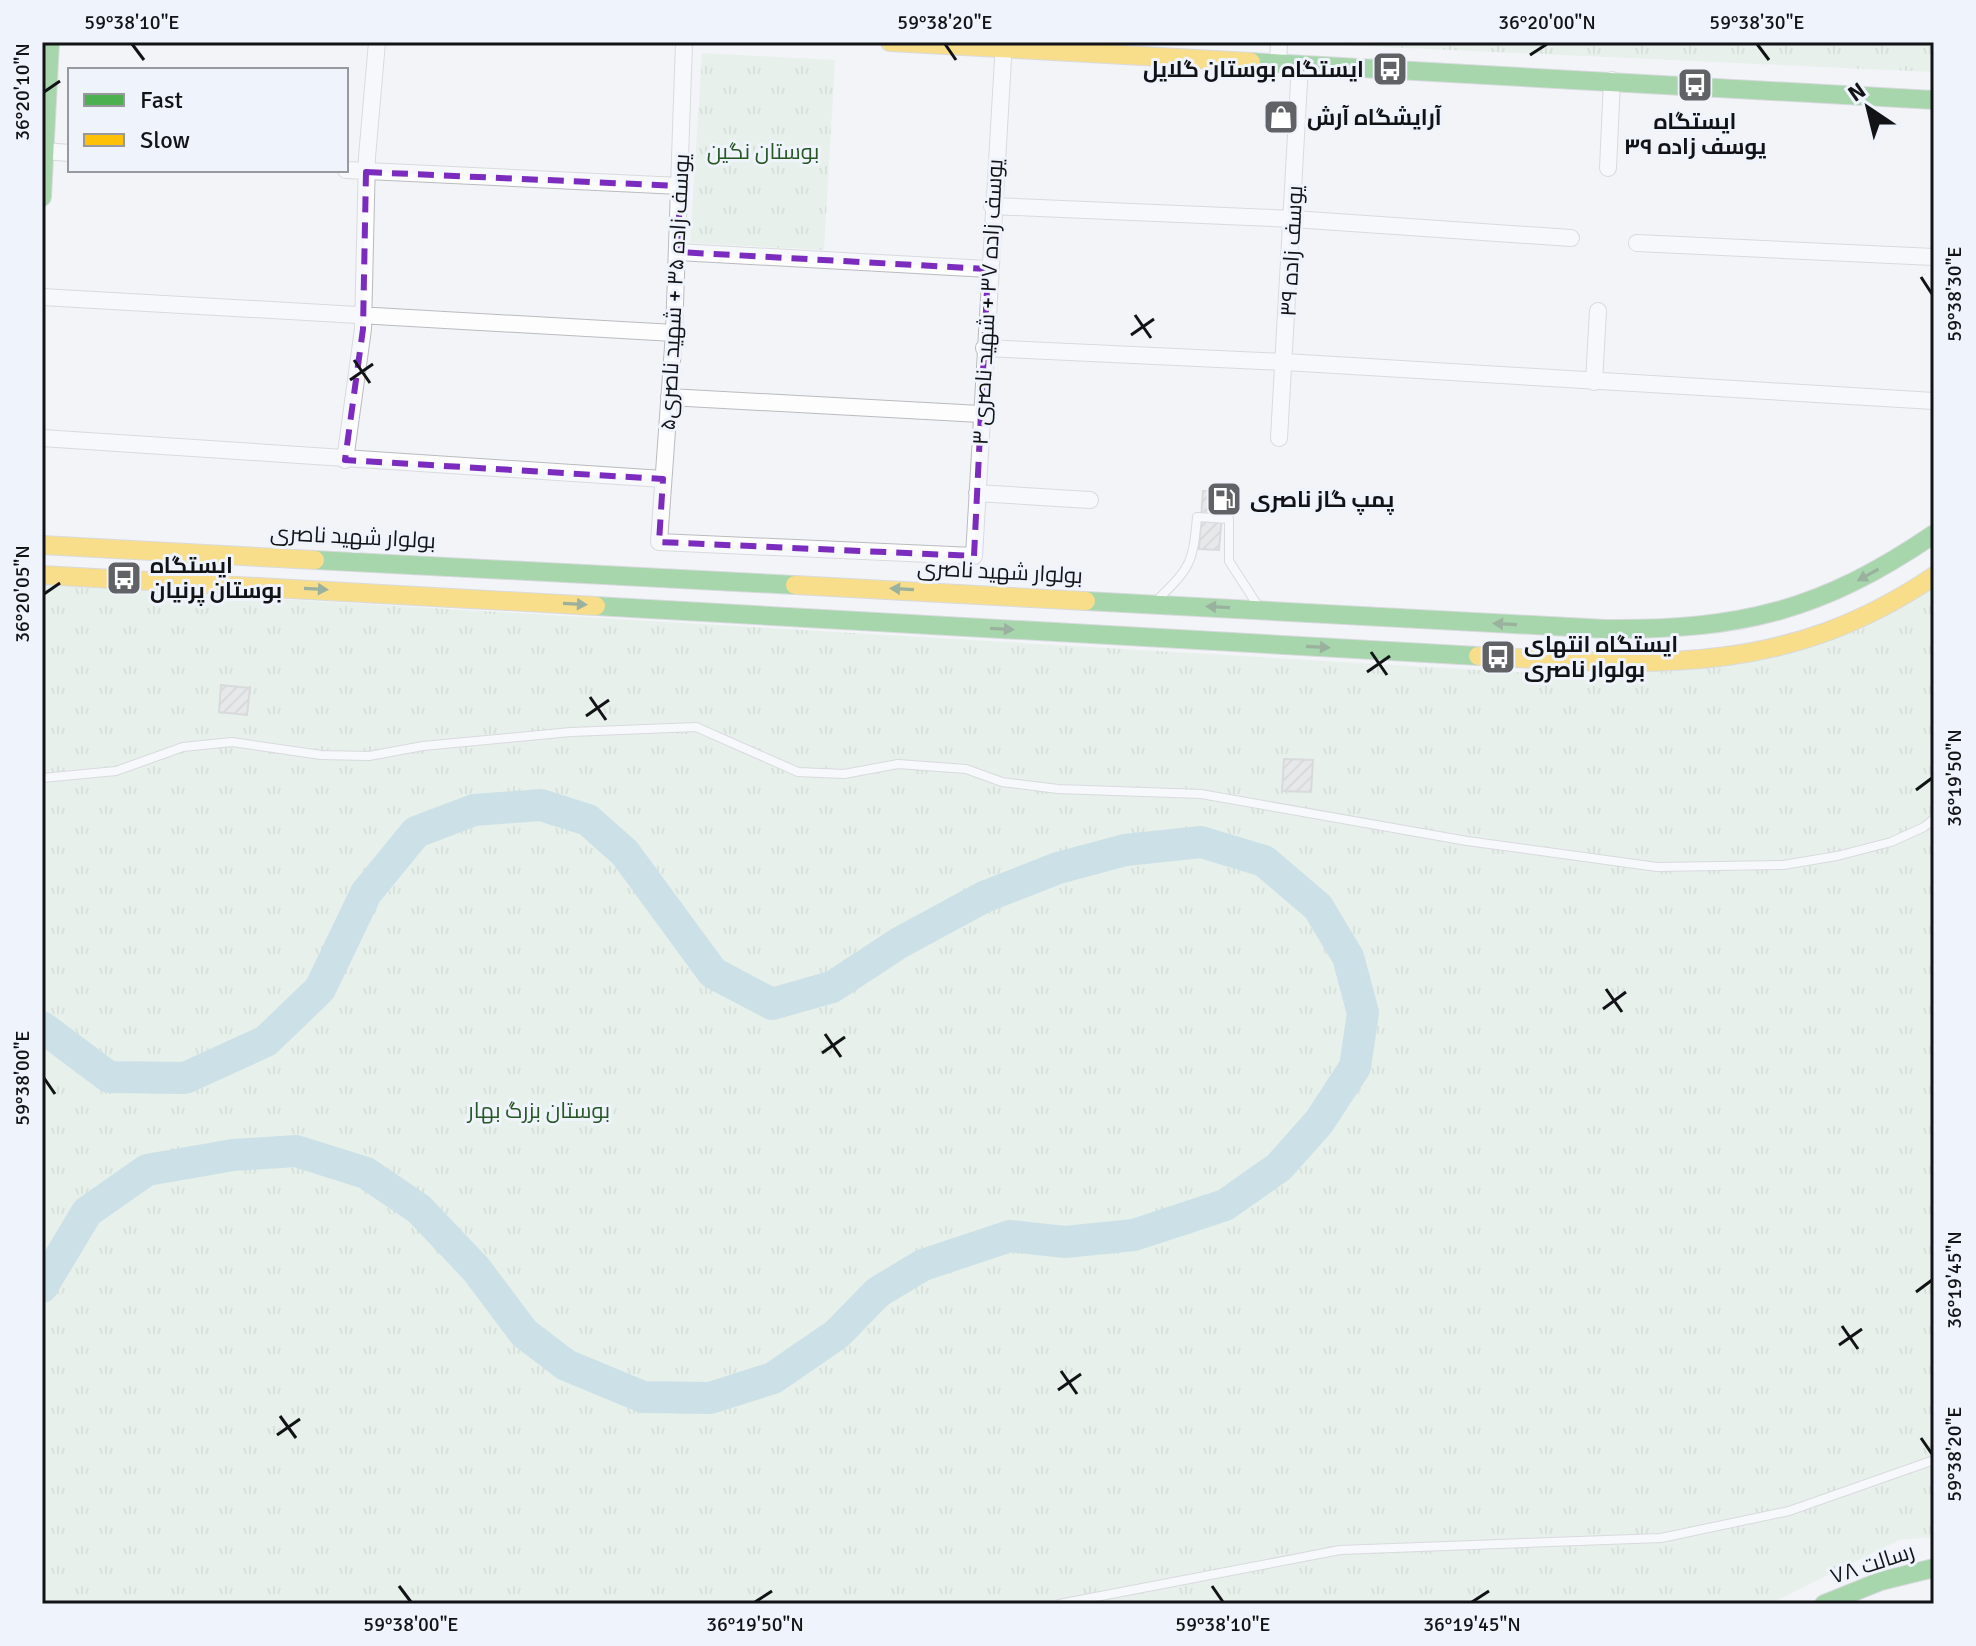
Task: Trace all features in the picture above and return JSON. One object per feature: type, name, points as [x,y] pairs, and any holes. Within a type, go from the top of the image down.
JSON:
[{"type":"main road","points":[[42,197],[50,42]]},
{"type":"main road","points":[[890,42],[1004,45],[1934,100]]},
{"type":"main road","name":"بولوار شهید ناصری","points":[[42,545],[1606,629],[1703,628],[1816,600],[1862,579],[1934,534]]},
{"type":"main road","points":[[42,575],[1612,663],[1706,661],[1774,649],[1881,608],[1934,576]]},
{"type":"main road","points":[[932,625],[934,591]]},
{"type":"main road","name":"رسالت ۷۸","points":[[1824,1604],[1881,1581],[1934,1568]]},
{"type":"street","points":[[345,460],[363,315],[367,164],[377,42]]},
{"type":"street","name":"یوسف زاده ۳۵ + شهید ناصری۵","points":[[684,42],[674,333],[659,542],[974,556]]},
{"type":"street","points":[[1278,63],[1279,42]]},
{"type":"street","name":"یوسف زاده ۳۷ + شهید ناصری ۳","points":[[974,556],[988,269],[1004,45]]},
{"type":"street","name":"یوسف زاده ۳۹","points":[[1279,438],[1300,64]]},
{"type":"street","points":[[1608,168],[1612,80]]},
{"type":"street","points":[[44,159],[68,153]]},
{"type":"street","points":[[348,169],[367,164],[680,186]]},
{"type":"street","points":[[992,206],[1293,219],[1571,238]]},
{"type":"street","points":[[1637,243],[1934,257]]},
{"type":"street","points":[[678,252],[988,269]]},
{"type":"street","points":[[42,297],[674,333]]},
{"type":"street","points":[[1594,382],[1598,311]]},
{"type":"street","points":[[984,348],[1285,362],[1934,401]]},
{"type":"street","points":[[669,397],[980,414]]},
{"type":"street","points":[[42,438],[663,479]]},
{"type":"street","points":[[977,493],[1090,500]]},
{"type":"lane","points":[[1153,604],[1182,575],[1194,556],[1197,517],[1229,519],[1229,561],[1261,610]]},
{"type":"lane","points":[[42,778],[116,771],[183,747],[232,742],[321,755],[369,756],[423,746],[571,732],[696,727],[798,772],[844,774],[898,764],[966,769],[1002,782],[1058,789],[1201,794],[1467,841],[1657,867],[1783,865],[1837,856],[1891,842],[1934,819]]},
{"type":"lane","points":[[1059,1604],[1340,1550],[1661,1538],[1789,1511],[1934,1460]]},
{"type":"highlighted area","points":[[366,172],[680,186],[678,252],[988,269],[974,556],[659,542],[663,479],[345,460],[363,329]]},
{"type":"green space","points":[[1298,42],[1934,42],[1934,72],[1298,43]]},
{"type":"green space","name":"بوستان نگین","points":[[702,53],[835,60],[824,250],[690,243]]},
{"type":"green space","name":"بوستان بزرگ بهار","points":[[1934,582],[1934,1537],[1899,1540],[1770,1604],[42,1604],[42,585],[1579,676],[1713,667]]},
{"type":"building","points":[[1203,491],[1224,492],[1219,550],[1199,549]]},
{"type":"building","points":[[221,685],[250,688],[247,715],[219,712]]},
{"type":"building","points":[[1284,759],[1313,760],[1311,792],[1282,791]]},
{"type":"waterway","points":[[42,1027],[109,1077],[185,1078],[266,1041],[320,989],[366,893],[416,832],[474,810],[541,805],[588,820],[625,853],[713,973],[772,1004],[832,987],[899,943],[984,897],[1058,868],[1125,850],[1201,842],[1264,861],[1318,907],[1348,957],[1363,1013],[1355,1067],[1319,1122],[1279,1167],[1225,1205],[1134,1235],[1065,1242],[1010,1236],[923,1265],[878,1292],[837,1334],[773,1378],[710,1398],[643,1397],[566,1365],[524,1333],[476,1269],[419,1209],[366,1173],[296,1151],[233,1155],[147,1170],[87,1212],[42,1287]]},
{"type":"traffic: fast","points":[[42,197],[50,42]]},
{"type":"traffic: fast","points":[[1251,62],[1934,100]]},
{"type":"traffic: fast","points":[[1086,601],[1606,629],[1698,625],[1739,620],[1816,598],[1893,560],[1934,534]]},
{"type":"traffic: fast","points":[[315,560],[795,585]]},
{"type":"traffic: fast","points":[[596,606],[1478,656]]},
{"type":"traffic: fast","points":[[1824,1604],[1881,1581],[1934,1568]]},
{"type":"traffic: slow","points":[[890,42],[1251,62]]},
{"type":"traffic: slow","points":[[42,545],[315,560]]},
{"type":"traffic: slow","points":[[42,575],[596,606]]},
{"type":"traffic: slow","points":[[1478,656],[1658,662],[1714,658],[1769,649],[1824,633],[1878,609],[1934,576]]},
{"type":"traffic: slow","points":[[795,585],[1086,601]]},
{"type":"place","name":"ایستگاه بوستان گلایل","points":[[1390,69]]},
{"type":"place","name":"ایستگاه یوسف زاده ۳۹","points":[[1695,85]]},
{"type":"place","name":"آرایشگاه آرش","points":[[1281,117]]},
{"type":"place","name":"پمپ گاز ناصری","points":[[1224,499]]},
{"type":"place","name":"ایستگاه بوستان پرنیان","points":[[124,578]]},
{"type":"place","name":"ایستگاه انتهای بولوار ناصری","points":[[1498,657]]}]
